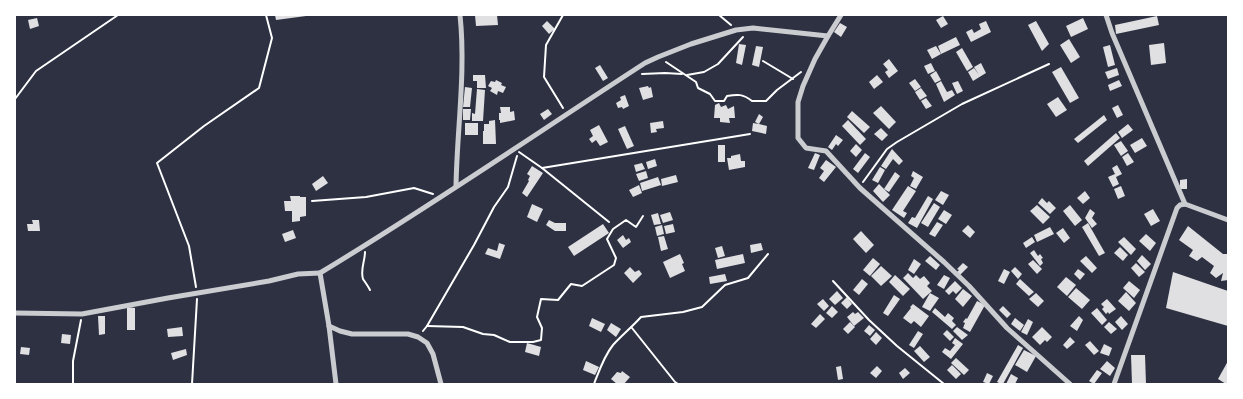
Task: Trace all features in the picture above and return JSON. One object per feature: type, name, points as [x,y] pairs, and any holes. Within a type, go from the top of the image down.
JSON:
[{"type":"street","points":[[456,186],[461,60],[460,15]]},
{"type":"street","points":[[841,15],[810,70],[798,102],[798,138],[806,148],[826,151],[860,188],[944,262],[1007,328],[1070,384]]},
{"type":"street","points":[[1106,15],[1185,204]]},
{"type":"street","points":[[15,313],[82,314],[298,274],[320,273],[442,197],[645,63],[736,30],[753,28],[828,36]]},
{"type":"street","points":[[1114,384],[1177,208],[1185,204],[1228,220]]},
{"type":"street","points":[[320,273],[336,384]]},
{"type":"street","points":[[329,326],[352,334],[408,334],[418,337],[427,343],[434,354],[441,384]]},
{"type":"path","points":[[15,99],[36,71],[118,15]]},
{"type":"path","points":[[192,384],[197,293],[188,246],[158,162],[204,126],[258,88],[272,38],[266,15]]},
{"type":"path","points":[[563,15],[546,45],[544,77],[567,114]]},
{"type":"path","points":[[719,15],[736,30]]},
{"type":"path","points":[[629,73],[665,72],[687,75],[704,72],[718,64],[739,40],[753,28]]},
{"type":"path","points":[[658,57],[696,82],[698,88],[710,94],[714,100],[724,100],[727,96],[738,94],[752,101],[766,101],[801,72]]},
{"type":"path","points":[[763,61],[793,78]]},
{"type":"path","points":[[860,188],[887,149],[897,142],[962,104],[1049,64]]},
{"type":"path","points":[[542,168],[750,134]]},
{"type":"path","points":[[418,337],[427,326],[494,207],[508,187],[518,152],[542,168],[609,222]]},
{"type":"path","points":[[312,201],[366,196],[414,188],[442,197]]},
{"type":"path","points":[[427,326],[463,327],[483,334],[494,335],[510,342],[541,340],[542,328],[537,317],[541,299],[558,300],[571,284],[582,286],[614,266],[616,258],[607,239],[613,229],[626,220],[636,227],[643,216]]},
{"type":"path","points":[[366,245],[362,278],[370,290]]},
{"type":"path","points":[[594,384],[612,346],[641,317],[683,312],[702,307],[725,285],[748,278],[768,254]]},
{"type":"path","points":[[832,281],[897,346],[944,384]]},
{"type":"path","points":[[73,384],[72,361],[82,314]]},
{"type":"path","points":[[631,328],[678,384]]},
{"type":"building","points":[[275,15],[306,15],[306,16],[276,20]]},
{"type":"building","points":[[475,15],[497,15],[498,25],[476,26]]},
{"type":"building","points":[[943,16],[948,24],[941,28],[936,20]]},
{"type":"building","points":[[1157,16],[1159,25],[1116,34],[1115,25]]},
{"type":"building","points":[[37,18],[39,26],[30,29],[28,20]]},
{"type":"building","points":[[1083,18],[1088,29],[1071,37],[1066,26]]},
{"type":"building","points":[[547,21],[555,29],[549,34],[542,26]]},
{"type":"building","points":[[986,21],[991,32],[971,42],[966,32],[972,29],[974,33],[981,29],[979,24]]},
{"type":"building","points":[[1036,21],[1049,44],[1042,51],[1028,25]]},
{"type":"building","points":[[840,23],[847,27],[841,37],[834,32]]},
{"type":"building","points":[[956,37],[960,45],[941,54],[938,46]]},
{"type":"building","points":[[1069,39],[1080,57],[1071,63],[1060,45]]},
{"type":"building","points":[[1164,43],[1166,63],[1151,65],[1149,45]]},
{"type":"building","points":[[739,44],[746,45],[742,65],[736,63]]},
{"type":"building","points":[[1110,45],[1115,65],[1108,67],[1103,47]]},
{"type":"building","points":[[756,46],[763,47],[759,67],[752,65]]},
{"type":"building","points":[[936,46],[941,54],[932,59],[927,50]]},
{"type":"building","points":[[962,48],[973,67],[967,71],[956,52]]},
{"type":"building","points":[[889,59],[898,71],[889,78],[885,72],[888,70],[883,64]]},
{"type":"building","points":[[931,63],[935,71],[928,74],[924,66]]},
{"type":"building","points":[[981,63],[986,73],[973,81],[968,72],[974,68],[979,75],[974,67]]},
{"type":"building","points":[[600,65],[608,78],[603,81],[595,68]]},
{"type":"building","points":[[1061,67],[1079,98],[1070,103],[1052,72]]},
{"type":"building","points":[[1117,68],[1119,75],[1108,79],[1105,72]]},
{"type":"building","points":[[936,71],[941,80],[935,83],[930,75]]},
{"type":"building","points":[[473,75],[485,75],[486,88],[477,88],[477,81],[473,81]]},
{"type":"building","points":[[877,75],[883,82],[874,89],[869,82]]},
{"type":"building","points":[[915,79],[921,87],[915,91],[909,83]]},
{"type":"building","points":[[496,80],[506,87],[503,93],[498,91],[497,95],[490,91],[492,88],[488,86],[491,81],[495,82]]},
{"type":"building","points":[[1119,80],[1122,86],[1110,91],[1108,85]]},
{"type":"building","points":[[941,81],[947,92],[952,90],[955,95],[944,102],[936,84]]},
{"type":"building","points":[[958,81],[963,91],[957,94],[952,83]]},
{"type":"building","points":[[648,86],[649,88],[651,87],[653,97],[643,100],[639,88]]},
{"type":"building","points":[[465,87],[472,88],[470,107],[463,107]]},
{"type":"building","points":[[921,88],[927,96],[920,100],[915,92]]},
{"type":"building","points":[[477,89],[485,90],[483,121],[472,121],[472,113],[475,114]]},
{"type":"building","points":[[625,95],[629,106],[623,109],[622,107],[618,108],[616,103],[621,100],[620,97]]},
{"type":"building","points":[[1058,97],[1067,110],[1056,117],[1047,104]]},
{"type":"building","points":[[926,98],[932,106],[926,109],[921,101]]},
{"type":"building","points":[[719,103],[721,107],[726,105],[728,109],[734,106],[735,118],[729,118],[730,123],[720,122],[720,118],[714,118],[715,105]]},
{"type":"building","points":[[1118,105],[1123,115],[1117,118],[1112,108]]},
{"type":"building","points":[[881,106],[896,122],[889,129],[873,113]]},
{"type":"building","points":[[500,107],[510,107],[510,112],[514,111],[515,120],[500,123]]},
{"type":"building","points":[[463,109],[471,109],[470,120],[463,120]]},
{"type":"building","points":[[548,109],[552,114],[544,120],[540,114]]},
{"type":"building","points":[[852,111],[870,127],[864,133],[847,117]]},
{"type":"building","points":[[759,114],[763,117],[759,124],[755,122]]},
{"type":"building","points":[[1104,115],[1107,120],[1078,143],[1074,139]]},
{"type":"building","points":[[495,120],[496,144],[483,144],[484,124],[489,124],[489,121]]},
{"type":"building","points":[[848,120],[866,139],[860,145],[842,126]]},
{"type":"building","points":[[663,121],[664,128],[656,129],[657,132],[651,133],[650,123]]},
{"type":"building","points":[[465,123],[478,123],[478,135],[465,135]]},
{"type":"building","points":[[753,123],[767,126],[766,134],[752,131]]},
{"type":"building","points":[[1128,124],[1133,130],[1122,138],[1118,132]]},
{"type":"building","points":[[599,125],[608,142],[600,146],[596,140],[592,143],[589,139],[593,136],[590,130]]},
{"type":"building","points":[[625,126],[634,146],[627,149],[618,129]]},
{"type":"building","points":[[881,128],[888,135],[882,141],[874,134]]},
{"type":"building","points":[[1116,133],[1120,138],[1088,166],[1084,161]]},
{"type":"building","points":[[836,135],[843,140],[838,146],[836,144],[832,150],[828,147]]},
{"type":"building","points":[[1142,138],[1147,146],[1135,153],[1130,145]]},
{"type":"building","points":[[1121,141],[1128,151],[1121,156],[1114,145]]},
{"type":"building","points":[[856,144],[862,150],[856,157],[850,151]]},
{"type":"building","points":[[718,145],[725,145],[725,162],[718,162]]},
{"type":"building","points":[[892,149],[903,161],[899,165],[893,159],[886,169],[881,166]]},
{"type":"building","points":[[815,153],[820,155],[814,170],[808,168]]},
{"type":"building","points":[[865,153],[870,157],[858,173],[853,169]]},
{"type":"building","points":[[1128,153],[1134,162],[1127,166],[1122,157]]},
{"type":"building","points":[[740,154],[741,161],[745,161],[745,167],[729,170],[727,158]]},
{"type":"building","points":[[655,159],[657,166],[648,169],[646,162]]},
{"type":"building","points":[[826,160],[836,167],[824,182],[819,178],[824,171],[820,168]]},
{"type":"building","points":[[642,163],[645,169],[636,172],[634,165]]},
{"type":"building","points":[[1117,165],[1122,174],[1116,177],[1119,184],[1113,187],[1108,177],[1115,174],[1112,168]]},
{"type":"building","points":[[532,166],[543,173],[527,197],[522,193],[529,181],[530,176],[527,174]]},
{"type":"building","points":[[880,167],[885,170],[878,183],[872,180]]},
{"type":"building","points":[[646,171],[648,178],[639,181],[636,174]]},
{"type":"building","points":[[913,171],[923,177],[916,189],[910,186],[914,178],[911,176]]},
{"type":"building","points":[[895,172],[900,176],[889,192],[884,189]]},
{"type":"building","points":[[676,175],[678,182],[662,186],[661,179]]},
{"type":"building","points":[[323,176],[328,183],[316,191],[312,184]]},
{"type":"building","points":[[658,177],[661,185],[642,191],[640,183]]},
{"type":"building","points":[[1187,179],[1187,189],[1180,189],[1180,180]]},
{"type":"building","points":[[879,184],[890,195],[883,202],[873,191]]},
{"type":"building","points":[[639,185],[642,193],[633,197],[629,190]]},
{"type":"building","points":[[908,186],[916,191],[903,211],[907,213],[904,218],[892,210]]},
{"type":"building","points":[[1121,186],[1125,196],[1118,199],[1114,189]]},
{"type":"building","points":[[941,191],[949,195],[943,205],[935,200]]},
{"type":"building","points":[[1085,191],[1090,198],[1083,204],[1077,198]]},
{"type":"building","points":[[290,196],[306,197],[306,216],[300,217],[300,221],[292,222],[292,211],[285,211],[284,201],[291,201]]},
{"type":"building","points":[[928,196],[933,199],[917,228],[908,223],[912,217],[915,218]]},
{"type":"building","points":[[1042,198],[1047,203],[1049,201],[1056,208],[1050,214],[1038,203]]},
{"type":"building","points":[[934,203],[940,207],[928,227],[921,223]]},
{"type":"building","points":[[532,204],[543,209],[537,222],[527,217]]},
{"type":"building","points":[[1037,205],[1050,217],[1043,224],[1030,211]]},
{"type":"building","points":[[1070,205],[1082,220],[1075,226],[1063,211]]},
{"type":"building","points":[[1090,209],[1095,213],[1092,218],[1097,224],[1092,228],[1085,218]]},
{"type":"building","points":[[1153,209],[1160,221],[1151,226],[1144,214]]},
{"type":"building","points":[[944,210],[952,215],[946,224],[938,219]]},
{"type":"building","points":[[670,212],[673,220],[663,223],[660,215]]},
{"type":"building","points":[[658,213],[661,224],[654,225],[651,215]]},
{"type":"building","points":[[32,220],[39,220],[40,231],[28,231],[27,224],[33,224]]},
{"type":"building","points":[[549,220],[555,223],[566,223],[566,231],[555,231],[546,225]]},
{"type":"building","points":[[937,222],[943,225],[935,237],[929,234]]},
{"type":"building","points":[[1088,223],[1105,253],[1099,256],[1082,227]]},
{"type":"building","points":[[603,224],[609,233],[574,256],[568,247]]},
{"type":"building","points":[[673,224],[675,232],[666,234],[664,226]]},
{"type":"building","points":[[662,225],[664,234],[657,236],[655,227]]},
{"type":"building","points":[[968,225],[975,232],[970,238],[962,231]]},
{"type":"building","points":[[1188,226],[1223,254],[1228,254],[1228,280],[1221,281],[1223,273],[1216,278],[1210,273],[1214,266],[1202,257],[1197,261],[1189,256],[1193,250],[1179,240]]},
{"type":"building","points":[[1050,227],[1054,234],[1037,242],[1034,235]]},
{"type":"building","points":[[1063,228],[1070,238],[1064,243],[1056,233]]},
{"type":"building","points":[[293,230],[296,238],[285,242],[282,234]]},
{"type":"building","points":[[861,231],[874,245],[866,253],[853,239]]},
{"type":"building","points":[[1146,234],[1156,243],[1150,251],[1139,241]]},
{"type":"building","points":[[623,235],[626,240],[629,238],[631,242],[623,248],[617,240]]},
{"type":"building","points":[[664,236],[668,249],[661,251],[658,237]]},
{"type":"building","points":[[1032,237],[1035,242],[1026,248],[1023,243]]},
{"type":"building","points":[[1124,237],[1136,249],[1131,255],[1118,242]]},
{"type":"building","points":[[499,243],[505,245],[500,259],[485,254],[488,248],[497,251]]},
{"type":"building","points":[[761,243],[763,250],[751,253],[750,245]]},
{"type":"building","points":[[722,246],[725,256],[718,258],[715,248]]},
{"type":"building","points":[[1120,247],[1128,255],[1123,261],[1114,253]]},
{"type":"building","points":[[1034,250],[1038,256],[1040,254],[1043,258],[1041,259],[1043,263],[1040,266],[1030,253]]},
{"type":"building","points":[[680,254],[685,271],[670,278],[663,262]]},
{"type":"building","points":[[743,254],[745,263],[717,269],[715,260]]},
{"type":"building","points":[[1142,255],[1151,264],[1145,270],[1137,261]]},
{"type":"building","points":[[930,256],[940,265],[936,270],[925,261]]},
{"type":"building","points":[[1086,256],[1097,268],[1092,273],[1080,261]]},
{"type":"building","points":[[873,258],[880,264],[870,276],[863,270]]},
{"type":"building","points":[[914,259],[921,264],[914,274],[908,270]]},
{"type":"building","points":[[1033,260],[1042,269],[1037,274],[1028,264]]},
{"type":"building","points":[[963,263],[968,267],[960,275],[957,269]]},
{"type":"building","points":[[1136,263],[1145,272],[1139,277],[1131,268]]},
{"type":"building","points":[[881,266],[892,276],[881,286],[871,276]]},
{"type":"building","points":[[630,267],[635,272],[639,270],[642,274],[633,283],[624,273]]},
{"type":"building","points":[[1015,267],[1022,274],[1018,279],[1011,271]]},
{"type":"building","points":[[1004,269],[1010,272],[1004,284],[998,281]]},
{"type":"building","points":[[1078,269],[1085,274],[1080,280],[1074,274]]},
{"type":"building","points":[[1173,272],[1228,291],[1228,326],[1166,308]]},
{"type":"building","points":[[908,273],[913,278],[916,275],[920,279],[924,276],[930,283],[927,286],[932,291],[923,299],[903,278]]},
{"type":"building","points":[[725,274],[727,281],[710,284],[709,277]]},
{"type":"building","points":[[895,275],[910,289],[903,296],[889,282]]},
{"type":"building","points":[[944,275],[950,278],[944,289],[937,285]]},
{"type":"building","points":[[1066,277],[1076,285],[1067,296],[1057,287]]},
{"type":"building","points":[[862,279],[868,284],[859,295],[853,290]]},
{"type":"building","points":[[1020,279],[1034,292],[1029,296],[1016,284]]},
{"type":"building","points":[[955,281],[962,288],[956,294],[953,291],[949,295],[945,291]]},
{"type":"building","points":[[1129,281],[1140,290],[1134,298],[1123,288]]},
{"type":"building","points":[[1076,288],[1090,300],[1082,309],[1068,297]]},
{"type":"building","points":[[963,289],[972,296],[963,307],[955,299]]},
{"type":"building","points":[[837,291],[843,298],[835,305],[829,299]]},
{"type":"building","points":[[1126,292],[1136,303],[1129,311],[1118,301]]},
{"type":"building","points":[[930,293],[939,298],[930,311],[922,307]]},
{"type":"building","points":[[1036,293],[1044,301],[1038,307],[1029,299]]},
{"type":"building","points":[[894,295],[900,299],[888,316],[883,313]]},
{"type":"building","points":[[847,297],[852,304],[847,309],[841,303]]},
{"type":"building","points":[[823,299],[829,306],[824,311],[817,304]]},
{"type":"building","points":[[1107,299],[1116,309],[1109,314],[1108,312],[1106,314],[1102,309],[1104,307],[1101,304]]},
{"type":"building","points":[[977,301],[985,305],[970,332],[963,328],[965,323],[963,322],[967,319]]},
{"type":"building","points":[[913,304],[929,316],[921,327],[914,321],[911,324],[903,318]]},
{"type":"building","points":[[832,306],[838,312],[832,318],[826,313]]},
{"type":"building","points":[[1003,306],[1011,314],[1007,318],[999,310]]},
{"type":"building","points":[[127,307],[135,308],[135,330],[127,330]]},
{"type":"building","points":[[935,308],[945,317],[948,313],[954,318],[952,321],[956,325],[952,329],[932,312]]},
{"type":"building","points":[[1097,308],[1107,320],[1102,325],[1091,313]]},
{"type":"building","points":[[853,312],[855,314],[858,312],[864,318],[854,326],[847,317]]},
{"type":"building","points":[[820,314],[825,319],[816,328],[811,324]]},
{"type":"building","points":[[98,316],[105,316],[105,334],[99,335]]},
{"type":"building","points":[[1079,316],[1083,320],[1077,331],[1070,326]]},
{"type":"building","points":[[1121,316],[1128,324],[1122,330],[1115,322]]},
{"type":"building","points":[[592,318],[605,324],[601,332],[589,326]]},
{"type":"building","points":[[1015,318],[1024,325],[1020,331],[1011,324]]},
{"type":"building","points":[[1028,319],[1033,322],[1027,335],[1021,332]]},
{"type":"building","points":[[850,322],[855,327],[848,334],[843,329]]},
{"type":"building","points":[[1109,322],[1117,329],[1111,334],[1104,327]]},
{"type":"building","points":[[611,323],[621,329],[616,337],[607,330]]},
{"type":"building","points":[[869,325],[875,330],[870,336],[864,331]]},
{"type":"building","points":[[182,327],[183,336],[168,337],[167,329]]},
{"type":"building","points":[[957,327],[968,335],[962,340],[953,331]]},
{"type":"building","points":[[1042,327],[1052,337],[1040,345],[1032,337]]},
{"type":"building","points":[[947,330],[954,337],[950,341],[943,334]]},
{"type":"building","points":[[918,331],[923,334],[914,348],[909,345]]},
{"type":"building","points":[[876,332],[882,338],[876,345],[870,339]]},
{"type":"building","points":[[62,334],[71,335],[70,344],[61,343]]},
{"type":"building","points":[[1070,337],[1075,342],[1067,349],[1063,345]]},
{"type":"building","points":[[955,338],[963,344],[951,359],[942,352],[945,348],[950,351],[955,345],[952,343]]},
{"type":"building","points":[[1090,341],[1099,351],[1094,355],[1085,345]]},
{"type":"building","points":[[527,343],[541,347],[539,356],[525,352]]},
{"type":"building","points":[[1104,344],[1112,348],[1109,356],[1100,353]]},
{"type":"building","points":[[1018,345],[1023,348],[1003,384],[997,382]]},
{"type":"building","points":[[920,346],[930,357],[924,362],[914,351]]},
{"type":"building","points":[[21,347],[30,348],[29,355],[20,354]]},
{"type":"building","points":[[186,349],[187,355],[173,360],[171,353]]},
{"type":"building","points":[[1024,350],[1036,356],[1027,372],[1015,365]]},
{"type":"building","points":[[1131,355],[1145,355],[1146,384],[1132,384]]},
{"type":"building","points":[[956,358],[969,370],[964,375],[951,363]]},
{"type":"building","points":[[586,361],[599,367],[595,375],[583,370]]},
{"type":"building","points":[[1107,361],[1115,368],[1110,376],[1100,369]]},
{"type":"building","points":[[1228,361],[1228,384],[1226,384],[1218,379]]},
{"type":"building","points":[[952,365],[961,374],[956,379],[947,370]]},
{"type":"building","points":[[841,366],[843,379],[838,380],[836,367]]},
{"type":"building","points":[[877,366],[882,371],[876,378],[870,373]]},
{"type":"building","points":[[905,368],[910,373],[903,379],[899,373]]},
{"type":"building","points":[[1097,370],[1102,373],[1094,384],[1089,381]]},
{"type":"building","points":[[622,371],[630,377],[624,384],[617,384],[611,379],[617,372],[621,373]]},
{"type":"building","points":[[987,373],[993,376],[989,384],[983,382]]},
{"type":"building","points":[[1011,374],[1018,378],[1015,384],[1006,384]]}]
